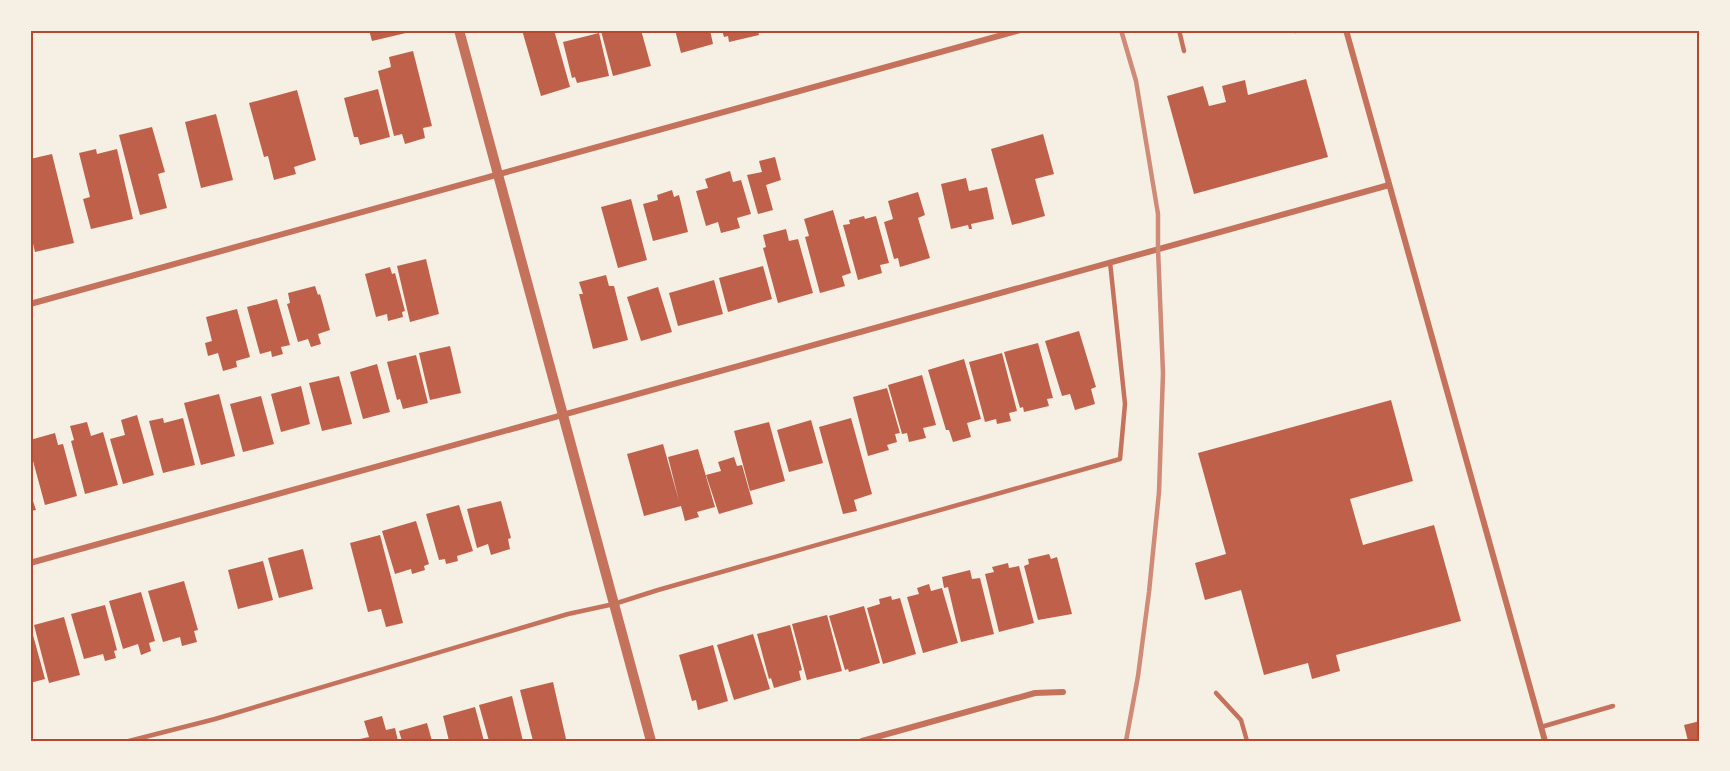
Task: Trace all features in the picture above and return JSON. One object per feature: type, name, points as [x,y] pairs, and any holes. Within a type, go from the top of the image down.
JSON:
[{"type":"street","points":[[459,30],[651,741]]},
{"type":"street","points":[[30,304],[1020,30]]},
{"type":"street","points":[[1346,30],[1545,741]]},
{"type":"street","points":[[30,563],[1389,185]]},
{"type":"street","points":[[862,741],[1035,693],[1063,692]]},
{"type":"lane","points":[[1179,30],[1184,51]]},
{"type":"lane","points":[[129,741],[215,719],[568,614],[614,604],[1120,459],[1125,404],[1110,262]]},
{"type":"lane","points":[[1216,693],[1240,720],[1247,741]]},
{"type":"lane","points":[[1541,728],[1613,706]]},
{"type":"building","points":[[369,30],[405,30],[406,33],[372,41]]},
{"type":"building","points":[[522,30],[554,30],[570,87],[541,96]]},
{"type":"building","points":[[641,30],[651,66],[613,76],[601,31]]},
{"type":"building","points":[[675,30],[710,30],[713,44],[681,53]]},
{"type":"building","points":[[722,30],[758,30],[759,35],[729,42],[728,36],[724,37]]},
{"type":"building","points":[[599,33],[609,76],[577,83],[575,77],[572,78],[563,42]]},
{"type":"building","points":[[413,51],[432,126],[423,128],[425,138],[405,144],[402,134],[394,136],[378,71],[391,67],[389,57]]},
{"type":"building","points":[[1306,79],[1328,157],[1194,194],[1167,96],[1203,86],[1209,106],[1226,102],[1222,86],[1245,80],[1248,95]]},
{"type":"building","points":[[378,89],[390,137],[360,145],[358,137],[354,137],[344,98]]},
{"type":"building","points":[[297,90],[316,160],[294,167],[296,174],[274,180],[268,156],[264,157],[249,103]]},
{"type":"building","points":[[216,114],[233,180],[201,188],[185,122]]},
{"type":"building","points":[[152,127],[165,172],[158,174],[167,208],[140,215],[119,135]]},
{"type":"building","points":[[1043,134],[1054,174],[1035,179],[1045,216],[1012,225],[991,149]]},
{"type":"building","points":[[96,149],[97,154],[117,149],[133,219],[91,229],[83,199],[90,197],[79,153]]},
{"type":"building","points":[[52,154],[74,243],[35,252],[30,231],[30,159]]},
{"type":"building","points":[[775,157],[781,180],[766,185],[773,210],[758,214],[747,175],[762,172],[759,161]]},
{"type":"building","points":[[730,171],[733,182],[741,180],[751,214],[737,218],[740,228],[721,233],[718,222],[706,226],[696,191],[708,188],[705,179]]},
{"type":"building","points":[[966,178],[969,191],[987,187],[994,219],[971,224],[972,229],[969,229],[968,225],[951,229],[941,184]]},
{"type":"building","points":[[672,190],[674,197],[679,195],[688,232],[653,241],[643,204],[658,200],[657,195]]},
{"type":"building","points":[[918,192],[925,215],[918,218],[930,258],[900,267],[898,258],[894,259],[884,222],[893,219],[888,201]]},
{"type":"building","points":[[631,199],[647,260],[618,268],[601,207]]},
{"type":"building","points":[[833,210],[851,273],[842,276],[845,286],[820,293],[805,237],[809,236],[804,219]]},
{"type":"building","points":[[864,216],[865,219],[876,216],[889,263],[880,265],[882,273],[858,280],[843,225],[850,224],[849,220]]},
{"type":"building","points":[[786,229],[789,241],[798,239],[813,293],[778,303],[763,248],[766,247],[763,235]]},
{"type":"building","points":[[426,259],[439,314],[410,322],[397,266]]},
{"type":"building","points":[[763,266],[772,299],[728,312],[719,278]]},
{"type":"building","points":[[390,267],[392,274],[395,273],[405,311],[402,312],[403,317],[388,321],[387,314],[376,317],[365,274]]},
{"type":"building","points":[[606,275],[609,286],[614,286],[628,340],[593,349],[579,294],[583,294],[579,282]]},
{"type":"building","points":[[714,280],[723,314],[678,326],[669,293]]},
{"type":"building","points":[[315,286],[318,295],[320,294],[330,330],[318,334],[321,344],[311,347],[308,339],[298,342],[287,304],[290,303],[288,293]]},
{"type":"building","points":[[658,287],[672,332],[641,341],[627,297]]},
{"type":"building","points":[[277,299],[290,345],[281,347],[283,354],[272,357],[271,351],[260,354],[247,307]]},
{"type":"building","points":[[237,309],[250,357],[236,361],[237,367],[223,371],[218,353],[208,356],[205,343],[212,341],[206,317]]},
{"type":"building","points":[[1079,331],[1096,387],[1091,389],[1095,404],[1075,410],[1070,394],[1062,396],[1045,341]]},
{"type":"building","points":[[1038,343],[1053,398],[1047,399],[1049,406],[1024,412],[1023,407],[1020,408],[1004,352]]},
{"type":"building","points":[[450,346],[461,393],[430,400],[419,353]]},
{"type":"building","points":[[1002,353],[1017,411],[1009,413],[1011,421],[997,424],[996,419],[985,422],[969,362]]},
{"type":"building","points":[[416,355],[428,403],[403,409],[400,399],[397,400],[387,362]]},
{"type":"building","points":[[964,359],[981,419],[967,423],[971,437],[953,442],[949,430],[946,430],[928,370]]},
{"type":"building","points":[[377,364],[390,412],[363,419],[350,372]]},
{"type":"building","points":[[922,375],[936,425],[923,428],[926,438],[909,442],[907,433],[902,434],[888,385]]},
{"type":"building","points":[[339,376],[352,424],[322,431],[309,383]]},
{"type":"building","points":[[301,386],[310,424],[281,432],[271,394]]},
{"type":"building","points":[[887,388],[900,433],[895,434],[897,442],[887,445],[889,450],[868,456],[853,397]]},
{"type":"building","points":[[219,394],[235,456],[201,465],[184,403]]},
{"type":"building","points":[[261,396],[274,444],[243,452],[230,404]]},
{"type":"building","points":[[1391,400],[1413,481],[1350,499],[1363,545],[1434,525],[1461,621],[1336,655],[1340,671],[1312,679],[1308,663],[1264,675],[1241,590],[1205,600],[1195,563],[1226,554],[1198,453]]},
{"type":"building","points":[[137,415],[154,475],[123,484],[110,439],[125,435],[121,420]]},
{"type":"building","points":[[163,418],[164,423],[183,418],[195,465],[163,473],[149,421]]},
{"type":"building","points":[[851,418],[872,494],[854,500],[857,511],[843,514],[819,427]]},
{"type":"building","points":[[811,420],[823,463],[789,472],[777,430]]},
{"type":"building","points":[[87,422],[91,436],[103,432],[118,485],[85,494],[71,441],[74,440],[70,426]]},
{"type":"building","points":[[769,422],[785,481],[750,491],[734,431]]},
{"type":"building","points":[[55,433],[58,445],[63,444],[77,496],[45,505],[30,450],[30,440]]},
{"type":"building","points":[[663,444],[679,501],[668,457],[698,449],[715,507],[697,512],[699,517],[685,521],[681,506],[644,516],[627,454]]},
{"type":"building","points":[[734,457],[737,466],[742,465],[753,504],[719,514],[706,475],[721,471],[718,462]]},
{"type":"building","points":[[30,492],[36,510],[30,511]]},
{"type":"building","points":[[501,501],[511,538],[508,539],[510,549],[491,555],[488,544],[477,548],[467,509]]},
{"type":"building","points":[[459,505],[473,551],[457,556],[458,561],[446,564],[445,559],[439,560],[426,514]]},
{"type":"building","points":[[416,521],[429,564],[424,566],[425,570],[412,574],[411,569],[395,574],[382,531]]},
{"type":"building","points":[[380,535],[403,623],[386,627],[381,609],[368,612],[350,543]]},
{"type":"building","points":[[303,549],[313,589],[279,598],[268,558]]},
{"type":"building","points":[[1049,554],[1051,559],[1057,557],[1072,614],[1038,620],[1024,566],[1029,564],[1028,559]]},
{"type":"building","points":[[263,561],[273,600],[238,609],[228,570]]},
{"type":"building","points":[[1008,563],[1009,568],[1019,566],[1034,623],[999,632],[985,574],[994,572],[992,567]]},
{"type":"building","points":[[970,570],[972,579],[980,578],[994,634],[961,642],[948,587],[944,588],[942,577]]},
{"type":"building","points":[[184,581],[198,630],[194,631],[197,642],[182,646],[180,637],[163,642],[148,591]]},
{"type":"building","points":[[929,584],[931,591],[942,588],[958,643],[923,653],[907,597],[919,594],[917,588]]},
{"type":"building","points":[[141,592],[155,641],[149,643],[151,651],[141,655],[138,644],[123,649],[109,601]]},
{"type":"building","points":[[891,596],[892,600],[900,598],[916,654],[883,664],[867,608],[880,604],[879,599]]},
{"type":"building","points":[[105,605],[117,650],[114,651],[116,658],[105,661],[103,654],[84,659],[71,614]]},
{"type":"building","points":[[864,606],[880,663],[849,672],[848,669],[845,670],[829,616]]},
{"type":"building","points":[[827,615],[842,671],[807,680],[792,624]]},
{"type":"building","points":[[64,617],[80,675],[49,683],[34,625]]},
{"type":"building","points":[[30,624],[45,679],[30,683]]},
{"type":"building","points":[[790,625],[802,670],[799,671],[801,680],[774,688],[771,678],[769,679],[757,634]]},
{"type":"building","points":[[753,634],[770,689],[734,700],[717,645]]},
{"type":"building","points":[[713,645],[728,701],[698,710],[696,700],[692,701],[679,655]]},
{"type":"building","points":[[553,682],[566,739],[533,741],[520,690]]},
{"type":"building","points":[[512,696],[523,741],[489,741],[479,705]]},
{"type":"building","points":[[475,707],[484,741],[449,741],[443,716]]},
{"type":"building","points":[[382,716],[386,730],[395,728],[398,741],[361,741],[360,739],[369,737],[364,721]]},
{"type":"building","points":[[1700,721],[1700,741],[1688,741],[1684,725]]},
{"type":"building","points":[[427,723],[432,741],[402,741],[399,731]]},
{"type":"railway","points":[[1121,30],[1136,81],[1158,214],[1163,373],[1159,492],[1149,592],[1138,676],[1126,741]]}]
